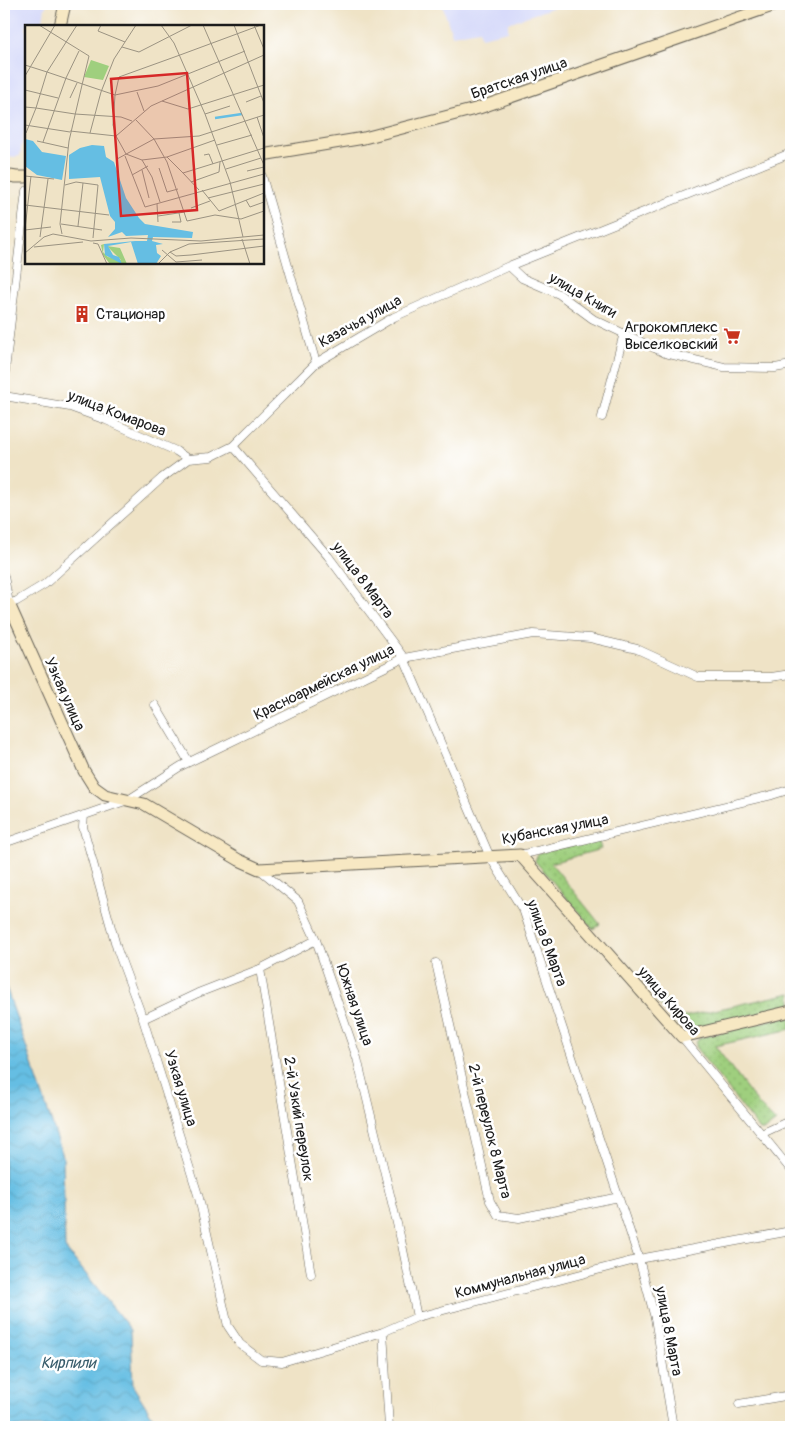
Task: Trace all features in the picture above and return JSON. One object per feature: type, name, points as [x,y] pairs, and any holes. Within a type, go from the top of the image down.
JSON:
[{"type":"main road","points":[[60,25],[65,4]]},
{"type":"main road","name":"Братская улица","points":[[264,155],[364,138],[479,108],[778,4]]},
{"type":"main road","points":[[4,175],[25,177]]},
{"type":"main road","name":"Узкая улица","points":[[6,604],[84,771],[99,791],[115,798],[128,800]]},
{"type":"main road","name":"Южная улица","points":[[128,800],[144,804],[239,860],[260,869]]},
{"type":"main road","name":"Кубанская улица","points":[[260,869],[520,855]]},
{"type":"main road","name":"улица Кирова","points":[[520,855],[682,1038]]},
{"type":"main road","points":[[682,1038],[791,1011]]},
{"type":"street","name":"Казачья улица","points":[[6,604],[17,602],[45,584],[162,478],[188,459],[211,457],[234,446],[316,363],[394,317],[509,266],[791,153]]},
{"type":"street","points":[[264,183],[316,363]]},
{"type":"street","points":[[4,379],[25,200]]},
{"type":"street","name":"улица Книги","points":[[509,266],[522,278],[559,294],[593,319],[665,353],[724,367],[775,368],[791,365]]},
{"type":"street","points":[[602,417],[624,333]]},
{"type":"street","name":"улица Комарова","points":[[4,396],[70,407],[106,420],[176,451],[188,459]]},
{"type":"street","name":"улица 8 Марта","points":[[234,446],[328,556],[404,658],[490,857],[524,912],[639,1259],[655,1318],[673,1427]]},
{"type":"street","name":"Узкая улица","points":[[4,576],[6,604]]},
{"type":"street","name":"Красноармейская улица","points":[[4,843],[128,800],[141,790],[189,762],[404,658],[533,634],[590,638],[637,649],[698,677],[771,677],[791,674]]},
{"type":"street","points":[[155,705],[189,762]]},
{"type":"street","name":"Кубанская улица","points":[[520,855],[791,789]]},
{"type":"street","name":"Узкая улица","points":[[84,815],[83,827],[117,950],[143,1019],[199,1198],[228,1326],[240,1344],[261,1360]]},
{"type":"street","name":"Южная улица","points":[[260,869],[298,901],[316,940],[357,1058],[417,1317]]},
{"type":"street","points":[[143,1019],[198,992],[260,969],[316,940]]},
{"type":"street","name":"2-й переулок 8 Марта","points":[[436,962],[490,1201],[498,1215],[519,1218],[619,1197]]},
{"type":"street","name":"2-й Узкий переулок","points":[[260,969],[311,1274]]},
{"type":"street","name":"улица Кирова","points":[[682,1038],[791,1170]]},
{"type":"street","points":[[761,1134],[791,1120]]},
{"type":"street","name":"Коммунальная улица","points":[[261,1360],[282,1362],[384,1332],[417,1317],[639,1259],[791,1231]]},
{"type":"street","points":[[384,1332],[389,1427]]},
{"type":"street","points":[[739,1404],[791,1395]]},
{"type":"shaded area","points":[[4,4],[47,4],[42,25],[25,25],[25,126],[20,156],[5,158]]},
{"type":"shaded area","points":[[442,4],[563,4],[508,23],[508,31],[481,37],[479,30],[452,35]]},
{"type":"green space","points":[[598,839],[601,849],[551,863],[600,924],[593,929],[535,861],[538,853]]},
{"type":"green space","points":[[791,993],[791,1006],[697,1028],[680,1026],[657,1001],[662,996],[678,1015],[683,1017]]},
{"type":"green space","points":[[791,1015],[791,1029],[715,1046],[759,1105],[776,1122],[765,1130],[760,1130],[696,1048],[696,1042],[699,1038]]},
{"type":"water","name":"Кирпили","points":[[4,981],[63,1156],[65,1248],[131,1330],[133,1386],[159,1427],[4,1427]]},
{"type":"place","name":"Стационар","points":[[82,314]]},
{"type":"place","name":"Агрокомплекс Выселковский","points":[[732,336]]}]
